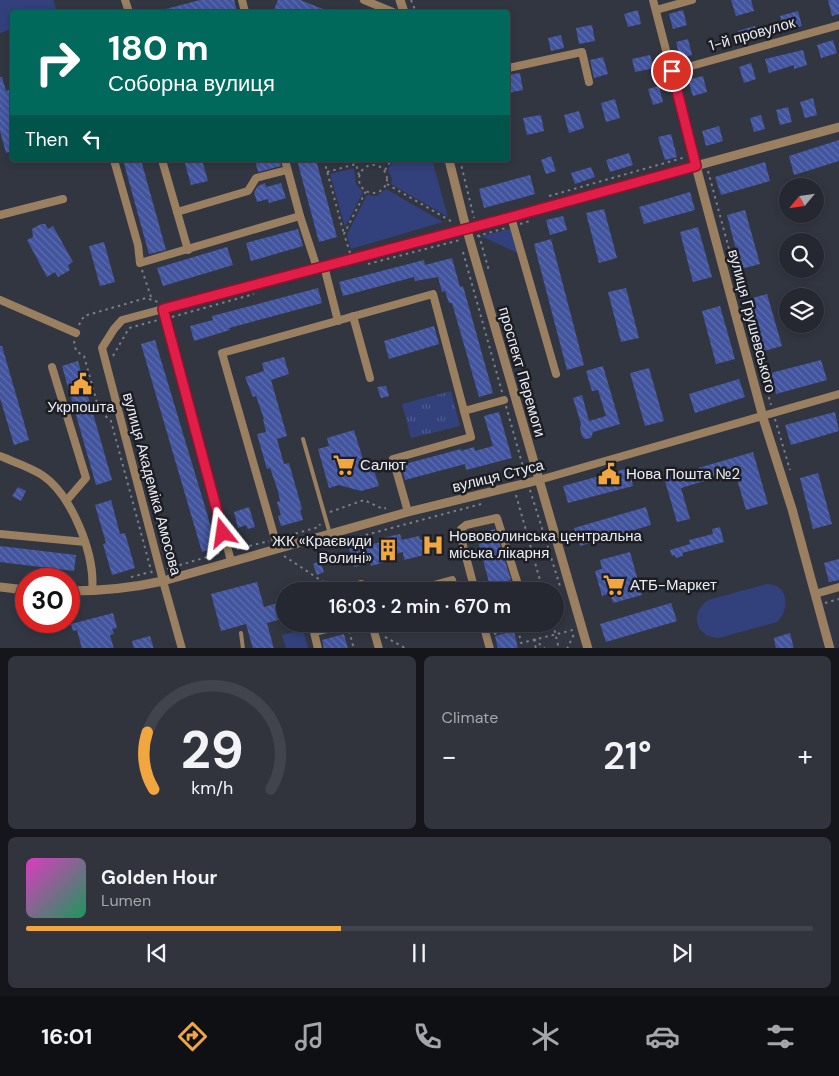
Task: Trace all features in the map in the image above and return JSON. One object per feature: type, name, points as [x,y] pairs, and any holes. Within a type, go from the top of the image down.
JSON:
[{"type":"street","points":[[364,0],[388,10]]},
{"type":"street","name":"вулиця Грушевського","points":[[653,0],[763,416],[792,509],[830,648]]},
{"type":"street","points":[[656,10],[692,0]]},
{"type":"street","name":"1-й провулок","points":[[672,71],[839,26]]},
{"type":"street","points":[[510,68],[582,52],[588,82]]},
{"type":"street","points":[[231,561],[163,309],[511,217],[839,127]]},
{"type":"street","points":[[115,162],[138,245],[140,263],[300,216]]},
{"type":"street","points":[[163,162],[188,250]]},
{"type":"street","points":[[285,162],[300,216],[338,321]]},
{"type":"street","name":"проспект Перемоги","points":[[450,162],[588,648]]},
{"type":"street","points":[[177,212],[248,191],[256,178],[287,170]]},
{"type":"street","points":[[0,215],[63,199]]},
{"type":"street","points":[[511,217],[556,374]]},
{"type":"street","points":[[275,539],[222,353],[433,294],[471,437],[393,459],[408,512]]},
{"type":"street","points":[[0,300],[76,333]]},
{"type":"street","name":"вулиця Академіка Амосова","points":[[163,309],[122,320],[102,348],[158,582],[182,648]]},
{"type":"street","points":[[353,316],[370,378]]},
{"type":"street","points":[[52,367],[86,478],[67,500]]},
{"type":"street","name":"вулиця Стуса","points":[[80,591],[158,582],[408,512],[529,488],[539,480],[839,394]]},
{"type":"street","points":[[464,411],[504,400]]},
{"type":"street","points":[[0,456],[43,475],[67,500],[79,524],[85,542],[93,581],[92,591]]},
{"type":"street","points":[[473,582],[460,534],[461,528],[466,525],[498,518],[517,582]]},
{"type":"street","points":[[0,534],[85,542]]},
{"type":"street","points":[[0,587],[15,589]]},
{"type":"street","points":[[816,594],[839,588]]},
{"type":"street","points":[[314,632],[318,648]]},
{"type":"street","points":[[375,632],[379,648]]},
{"type":"street","points":[[486,632],[490,648]]},
{"type":"lane","points":[[303,439],[330,534]]},
{"type":"lane","points":[[241,633],[243,648]]},
{"type":"path","points":[[547,196],[686,157]]},
{"type":"path","points":[[324,162],[350,254]]},
{"type":"path","points":[[385,170],[390,162]]},
{"type":"path","points":[[460,162],[469,228]]},
{"type":"path","points":[[327,172],[356,164],[360,184],[366,191],[371,193],[380,191],[386,184],[387,175],[385,170],[377,165],[368,165],[359,175]]},
{"type":"path","points":[[386,184],[454,223]]},
{"type":"path","points":[[344,234],[366,191]]},
{"type":"path","points":[[463,250],[529,488],[559,582]]},
{"type":"path","points":[[140,263],[152,300]]},
{"type":"path","points":[[84,316],[73,339],[76,351],[84,356],[99,410],[111,421],[151,572],[158,582]]},
{"type":"path","points":[[529,488],[516,495],[540,582]]},
{"type":"path","points":[[326,545],[488,502]]},
{"type":"path","points":[[291,554],[284,556],[323,582]]},
{"type":"path","points":[[126,578],[151,572]]},
{"type":"path","points":[[487,636],[518,628],[522,643],[573,630],[576,641]]},
{"type":"path","points":[[350,632],[354,648]]},
{"type":"path","points":[[382,632],[407,648]]},
{"type":"path","points":[[556,634],[559,648]]},
{"type":"path","points":[[567,648],[574,634]]},
{"type":"path","points":[[534,640],[536,648]]},
{"type":"path","points":[[534,640],[545,648]]},
{"type":"green space","points":[[0,0],[53,0],[56,10],[10,10],[10,30],[0,33]]},
{"type":"green space","points":[[393,162],[433,162],[448,217],[391,184],[392,179],[388,169]]},
{"type":"green space","points":[[354,168],[356,184],[363,192],[345,227],[330,174]]},
{"type":"green space","points":[[386,189],[443,222],[351,249],[347,235],[367,195],[377,196]]},
{"type":"green space","points":[[513,228],[520,254],[481,236]]},
{"type":"green space","points":[[451,391],[460,426],[411,438],[402,404]]},
{"type":"green space","points":[[767,584],[780,588],[785,598],[784,611],[777,622],[719,638],[704,634],[700,629],[697,624],[698,612],[708,600]]},
{"type":"green space","points":[[304,632],[308,648],[286,648],[282,635]]},
{"type":"building","points":[[200,0],[234,0],[237,10],[162,10]]},
{"type":"building","points":[[278,0],[300,0],[326,10],[274,10]]},
{"type":"building","points":[[731,0],[751,0],[754,11],[736,16]]},
{"type":"building","points":[[828,0],[839,0],[839,14],[832,16]]},
{"type":"building","points":[[638,10],[641,24],[628,27],[624,14]]},
{"type":"building","points":[[683,10],[687,25],[673,29],[669,14]]},
{"type":"building","points":[[798,11],[802,26],[784,31],[780,16]]},
{"type":"building","points":[[592,25],[595,41],[579,44],[576,28]]},
{"type":"building","points":[[755,26],[758,38],[741,42],[738,31]]},
{"type":"building","points":[[561,35],[564,48],[551,51],[548,38]]},
{"type":"building","points":[[688,39],[692,55],[680,58],[676,42]]},
{"type":"building","points":[[833,40],[837,53],[821,58],[817,45]]},
{"type":"building","points":[[803,50],[807,65],[794,69],[794,65],[769,73],[765,59]]},
{"type":"building","points":[[650,55],[654,68],[635,72],[632,59]]},
{"type":"building","points":[[603,57],[608,74],[594,78],[590,60]]},
{"type":"building","points":[[751,63],[756,79],[744,83],[739,67]]},
{"type":"building","points":[[520,73],[523,90],[510,93],[510,75]]},
{"type":"building","points":[[703,76],[707,92],[693,96],[688,80]]},
{"type":"building","points":[[0,77],[2,77],[6,91],[10,90],[10,152],[6,153],[0,131]]},
{"type":"building","points":[[659,86],[663,102],[653,105],[648,89]]},
{"type":"building","points":[[813,98],[817,115],[805,118],[800,102]]},
{"type":"building","points":[[615,99],[620,118],[606,122],[601,103]]},
{"type":"building","points":[[788,107],[792,122],[780,125],[776,110]]},
{"type":"building","points":[[579,111],[584,128],[569,133],[564,115]]},
{"type":"building","points":[[541,115],[544,131],[527,135],[523,118]]},
{"type":"building","points":[[761,115],[765,129],[754,132],[750,118]]},
{"type":"building","points":[[719,126],[723,141],[706,146],[702,131]]},
{"type":"building","points":[[671,134],[677,157],[665,160],[658,137]]},
{"type":"building","points":[[839,140],[839,161],[794,175],[789,156]]},
{"type":"building","points":[[629,153],[633,165],[610,172],[606,160]]},
{"type":"building","points":[[551,156],[556,171],[546,174],[541,160]]},
{"type":"building","points":[[124,162],[142,162],[166,250],[149,254]]},
{"type":"building","points":[[185,162],[203,162],[208,181],[191,185]]},
{"type":"building","points":[[256,162],[280,162],[281,166],[258,172]]},
{"type":"building","points":[[298,162],[317,162],[337,237],[319,242]]},
{"type":"building","points":[[765,162],[770,181],[721,195],[715,177]]},
{"type":"building","points":[[591,167],[595,177],[575,184],[571,173]]},
{"type":"building","points":[[530,175],[535,194],[484,208],[479,189]]},
{"type":"building","points":[[265,183],[266,187],[281,183],[286,198],[269,203],[268,199],[257,202],[254,192],[258,186]]},
{"type":"building","points":[[690,192],[695,210],[644,224],[639,207]]},
{"type":"building","points":[[604,209],[617,258],[599,263],[586,213]]},
{"type":"building","points":[[745,210],[760,264],[741,269],[727,215]]},
{"type":"building","points":[[563,216],[567,230],[550,235],[546,220]]},
{"type":"building","points":[[45,224],[48,229],[53,226],[73,262],[68,265],[70,270],[58,277],[55,272],[47,277],[27,240],[33,237],[32,229]]},
{"type":"building","points":[[698,227],[712,277],[693,282],[680,232]]},
{"type":"building","points":[[298,229],[303,246],[251,261],[246,243]]},
{"type":"building","points":[[551,239],[584,365],[567,370],[534,244]]},
{"type":"building","points":[[104,242],[115,282],[100,286],[89,246]]},
{"type":"building","points":[[227,247],[233,265],[163,286],[157,268]]},
{"type":"building","points":[[452,258],[460,287],[463,286],[493,393],[479,397],[452,303],[449,303],[445,291],[442,292],[438,277],[415,281],[414,277],[343,296],[339,282],[424,260],[425,265]]},
{"type":"building","points":[[318,288],[322,303],[229,328],[230,330],[194,341],[190,326],[213,320],[212,316]]},
{"type":"building","points":[[626,288],[639,338],[621,342],[608,292]]},
{"type":"building","points":[[767,294],[782,346],[764,351],[749,299]]},
{"type":"building","points":[[720,306],[735,359],[716,364],[702,311]]},
{"type":"building","points":[[434,326],[439,344],[389,359],[384,341]]},
{"type":"building","points":[[155,340],[217,547],[202,552],[141,344]]},
{"type":"building","points":[[0,346],[2,346],[29,440],[14,445],[0,398]]},
{"type":"building","points":[[284,357],[289,374],[271,380],[287,436],[277,439],[284,464],[289,463],[302,509],[300,510],[303,520],[281,526],[278,516],[281,515],[277,502],[280,501],[278,491],[270,468],[267,469],[257,434],[266,432],[264,419],[256,396],[253,397],[245,377],[264,371],[262,363]]},
{"type":"building","points":[[821,360],[827,380],[776,394],[771,373]]},
{"type":"building","points":[[78,361],[112,480],[96,485],[62,366]]},
{"type":"building","points":[[603,366],[620,424],[593,432],[591,438],[585,439],[582,436],[581,424],[573,398],[582,395],[589,421],[606,416],[598,390],[592,391],[586,371]]},
{"type":"building","points":[[649,368],[664,421],[645,426],[630,373]]},
{"type":"building","points":[[739,379],[745,397],[695,413],[689,394]]},
{"type":"building","points":[[386,386],[389,396],[381,398],[377,387]]},
{"type":"building","points":[[499,412],[512,458],[466,470],[465,464],[405,480],[401,465],[461,449],[461,451],[474,447],[475,451],[493,446],[484,416]]},
{"type":"building","points":[[835,412],[839,431],[791,445],[785,425]]},
{"type":"building","points":[[354,430],[365,466],[372,464],[379,486],[361,491],[339,485],[329,488],[318,449],[329,446],[327,438]]},
{"type":"building","points":[[753,452],[768,504],[746,510],[735,472],[681,488],[690,519],[677,522],[664,478]]},
{"type":"building","points":[[629,468],[633,486],[568,503],[563,486]]},
{"type":"building","points":[[818,473],[832,524],[813,529],[800,478]]},
{"type":"building","points":[[18,487],[26,491],[21,501],[12,496]]},
{"type":"building","points":[[111,500],[120,534],[125,533],[135,568],[112,575],[103,544],[106,543],[95,505]]},
{"type":"building","points":[[249,507],[255,527],[248,529],[246,525],[238,528],[234,512]]},
{"type":"building","points":[[646,507],[651,525],[580,546],[574,528]]},
{"type":"building","points":[[720,527],[724,542],[682,553],[683,556],[676,558],[675,555],[672,556],[670,550],[690,544],[689,540],[713,534],[712,529]]},
{"type":"building","points":[[495,529],[511,580],[489,582],[476,534]]},
{"type":"building","name":"ЖК «Краєвиди Волині»","points":[[400,534],[402,540],[419,536],[420,540],[424,539],[428,554],[404,560],[403,552],[388,556],[389,561],[371,566],[370,563],[354,567],[349,548],[383,542],[382,538]]},
{"type":"building","points":[[0,546],[76,555],[74,568],[49,568],[0,562]]},
{"type":"building","points":[[630,552],[642,595],[613,603],[610,593],[602,596],[595,571],[602,569],[600,560]]},
{"type":"building","points":[[839,559],[839,580],[829,582],[824,563]]},
{"type":"building","points":[[320,561],[324,572],[317,575],[313,564]]},
{"type":"building","points":[[257,582],[264,607],[276,604],[276,620],[267,623],[274,648],[253,648],[246,624],[221,631],[211,594]]},
{"type":"building","points":[[671,603],[677,621],[606,642],[600,624]]},
{"type":"building","points":[[113,613],[117,628],[112,629],[114,634],[110,635],[114,648],[82,648],[78,633],[80,633],[80,622]]},
{"type":"building","points":[[514,632],[518,648],[498,648],[495,636]]},
{"type":"building","points":[[790,633],[794,648],[776,648],[774,638]]},
{"type":"building","points":[[344,634],[348,648],[324,648],[322,640]]},
{"type":"building","points":[[150,636],[154,648],[134,648],[132,641]]},
{"type":"place","name":"Укрпошта","points":[[81,384]]},
{"type":"place","name":"Салют","points":[[344,465]]},
{"type":"place","name":"Нова Пошта №2","points":[[609,474]]},
{"type":"place","name":"Нововолинська центральна міська лікарня","points":[[433,545]]},
{"type":"place","name":"ЖК «Краєвиди Волині»","points":[[388,550]]},
{"type":"place","name":"АТБ-Маркет","points":[[614,585]]},
{"type":"route","points":[[223,533],[163,309],[696,166],[672,71]]}]
